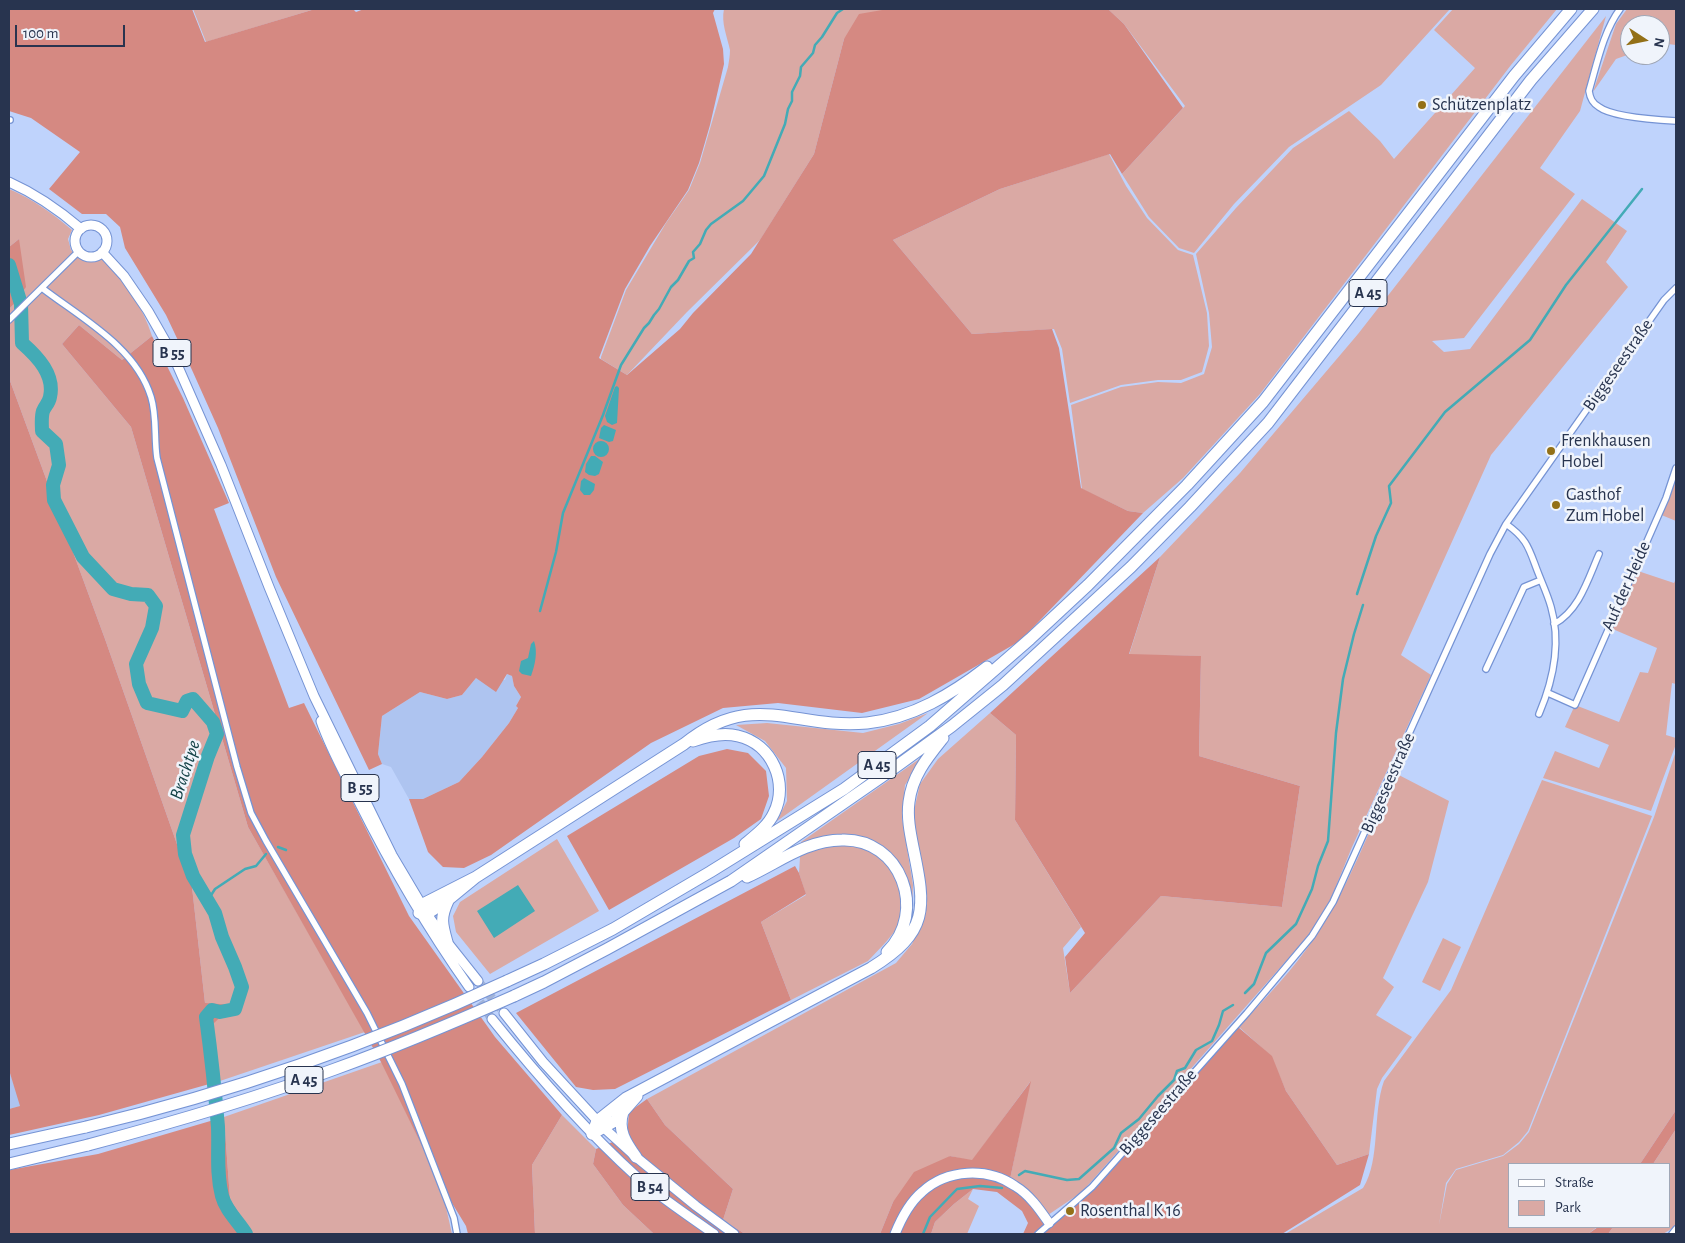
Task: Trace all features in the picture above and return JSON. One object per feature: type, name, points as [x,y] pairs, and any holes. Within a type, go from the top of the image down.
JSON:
[{"type":"highway","name":"A 45","points":[[9,1144],[182,1103],[324,1058],[417,1022],[613,930],[844,788],[930,726],[1088,586],[1187,485],[1263,402],[1514,76],[1570,9]]},
{"type":"highway","name":"A 45","points":[[9,1164],[88,1145],[212,1111],[317,1076],[395,1046],[514,996],[607,949],[731,881],[952,726],[1003,684],[1131,567],[1190,507],[1268,422],[1531,80],[1593,9]]},
{"type":"highway","points":[[422,910],[709,727],[728,719],[749,714],[770,714],[854,724],[902,716],[949,694],[976,676],[1007,651],[1030,639]]},
{"type":"highway","points":[[592,1134],[618,1104],[871,968],[903,945],[912,932],[918,917],[921,891],[909,829],[909,800],[913,782],[921,767],[952,726]]},
{"type":"highway","points":[[684,744],[723,735],[744,738],[757,745],[768,755],[775,767],[779,782],[778,805],[766,825],[710,872]]},
{"type":"highway","points":[[731,881],[748,877],[787,855],[822,842],[848,840],[864,843],[878,850],[890,860],[903,880],[907,896],[907,912],[903,928],[896,942],[871,968]]},
{"type":"highway","points":[[422,910],[448,900],[476,877]]},
{"type":"highway","points":[[447,942],[441,922],[442,913],[448,900]]},
{"type":"highway","points":[[600,1124],[614,1121],[649,1086]]},
{"type":"highway","points":[[624,1112],[621,1125],[622,1135],[636,1157]]},
{"type":"main road","points":[[9,182],[54,207],[80,229]]},
{"type":"main road","points":[[90,225],[96,226],[104,232],[107,242],[102,252],[88,256],[80,251],[76,242],[80,229],[90,225]]},
{"type":"main road","name":"B 55","points":[[102,252],[124,276],[148,311],[172,353],[221,465],[340,763],[390,856],[422,910],[447,942]]},
{"type":"main road","points":[[422,910],[468,987]]},
{"type":"main road","points":[[447,942],[478,981]]},
{"type":"main road","name":"B 54","points":[[504,1013],[542,1062],[600,1124],[636,1157],[727,1229]]},
{"type":"main road","name":"B 54","points":[[492,1018],[536,1073],[592,1134],[639,1178],[714,1234]]},
{"type":"main road","points":[[895,1234],[908,1208],[922,1192],[934,1183],[961,1173],[996,1176],[1016,1186],[1035,1203],[1049,1223]]},
{"type":"street","points":[[1620,9],[1612,19],[1605,37],[1589,91],[1590,98],[1599,108],[1607,111],[1656,120],[1676,121]]},
{"type":"street","points":[[9,320],[80,251]]},
{"type":"street","points":[[42,288],[104,333],[125,353],[146,384],[154,412],[157,458],[237,767],[251,813],[270,849],[367,1013],[402,1084],[454,1218],[458,1234]]},
{"type":"street","name":"Biggeseestraße","points":[[1038,1234],[1092,1186],[1247,1013],[1312,936],[1333,902],[1490,554],[1506,524],[1654,313],[1676,288]]},
{"type":"street","name":"Auf der Heide","points":[[1548,692],[1575,705],[1666,498],[1676,468]]},
{"type":"street","points":[[1506,524],[1519,533],[1529,548],[1551,608],[1554,624],[1556,638],[1552,678],[1540,714]]},
{"type":"street","points":[[1554,624],[1571,611],[1599,554]]},
{"type":"street","points":[[1486,669],[1524,587],[1541,580]]},
{"type":"street","points":[[1672,1234],[1676,1229]]},
{"type":"shaded area","points":[[9,9],[192,9],[205,42],[315,9],[353,9],[356,12],[364,9],[715,9],[713,13],[723,49],[724,64],[699,163],[688,190],[650,246],[625,289],[599,358],[627,375],[680,329],[693,313],[751,254],[814,154],[844,39],[859,14],[888,9],[1108,9],[1124,24],[1183,108],[1122,174],[1110,154],[1000,189],[893,240],[972,334],[1052,329],[1059,348],[1081,488],[1128,511],[1143,513],[1020,641],[919,699],[862,713],[778,703],[723,708],[651,743],[491,855],[464,868],[443,867],[428,852],[409,799],[423,799],[459,782],[482,757],[509,723],[518,708],[516,706],[521,697],[514,686],[512,676],[507,674],[496,692],[476,678],[462,695],[447,699],[420,692],[382,716],[378,754],[382,764],[369,770],[276,577],[218,428],[192,370],[166,315],[125,248],[120,227],[106,214],[82,214],[49,189],[80,152],[31,118],[9,111]]},
{"type":"shaded area","points":[[19,239],[26,287],[9,309],[9,247]]},
{"type":"shaded area","points":[[79,325],[122,360],[152,336],[183,398],[229,503],[214,509],[289,708],[304,703],[409,916],[495,1037],[562,1115],[532,1165],[535,1234],[468,1234],[466,1226],[441,1185],[381,1062],[248,827],[131,427],[62,344]]},
{"type":"shaded area","points":[[9,378],[105,639],[192,887],[205,1003],[233,1005],[213,1024],[220,1081],[99,1115],[9,1135],[9,1109],[20,1106],[9,1070]]},
{"type":"shaded area","points":[[617,386],[619,388],[617,423],[612,425],[607,422],[605,416]]},
{"type":"shaded area","points":[[604,425],[616,430],[613,441],[609,442],[599,438],[601,428]]},
{"type":"shaded area","points":[[601,441],[609,449],[601,457],[593,449]]},
{"type":"shaded area","points":[[591,456],[595,456],[603,462],[599,474],[595,476],[585,472],[586,464]]},
{"type":"shaded area","points":[[584,478],[595,484],[594,490],[590,495],[584,495],[580,490],[581,481]]},
{"type":"shaded area","points":[[1160,557],[1129,654],[1201,656],[1199,756],[1300,786],[1282,907],[1161,896],[1070,993],[1065,957],[1085,933],[1015,820],[1016,735],[990,713]]},
{"type":"shaded area","points":[[534,641],[536,659],[531,676],[522,674],[519,671],[521,661],[528,658],[531,644]]},
{"type":"shaded area","points":[[507,674],[512,676],[514,686],[521,697],[516,706],[518,708],[509,723],[459,782],[423,799],[409,799],[391,767],[382,764],[378,754],[382,716],[420,692],[447,699],[462,695],[476,678],[505,680]]},
{"type":"shaded area","points":[[727,749],[748,753],[766,771],[769,796],[761,819],[734,838],[609,910],[567,836],[699,756]]},
{"type":"shaded area","points":[[795,866],[806,894],[761,922],[791,1000],[615,1089],[593,1090],[576,1087],[516,1013]]},
{"type":"shaded area","points":[[518,885],[535,911],[494,938],[477,911]]},
{"type":"shaded area","points":[[1238,1027],[1272,1056],[1286,1091],[1337,1165],[1369,1154],[1360,1185],[1282,1234],[1023,1234],[1028,1223],[1022,1211],[997,1192],[973,1189],[935,1222],[931,1234],[880,1234],[893,1202],[914,1172],[950,1156],[972,1160],[1031,1081],[1010,1179],[1050,1221],[1096,1188]]},
{"type":"shaded area","points":[[9,1070],[21,1106],[9,1109]]},
{"type":"shaded area","points":[[647,1099],[665,1125],[733,1189],[723,1220],[745,1234],[654,1234],[623,1205],[593,1164],[596,1149],[627,1136],[629,1112]]},
{"type":"shaded area","points":[[1676,1110],[1676,1129],[1654,1163],[1641,1163]]},
{"type":"shaded area","points":[[224,1117],[230,1199],[253,1234],[9,1234],[9,1170],[98,1154]]},
{"type":"shaded area","points":[[1597,1228],[1612,1228],[1608,1234],[1588,1234]]},
{"type":"green space","points":[[193,9],[315,9],[206,42]]},
{"type":"green space","points":[[724,9],[888,9],[844,39],[814,154],[760,240],[627,375],[601,359],[601,357],[626,290],[666,223],[689,190],[700,163],[729,63],[730,50],[724,24]]},
{"type":"green space","points":[[1108,9],[1450,9],[1381,85],[1289,147],[1234,204],[1194,253],[1179,248],[1149,217],[1122,174],[1185,106],[1124,24]]},
{"type":"green space","points":[[1453,9],[1557,9],[1511,65],[1260,394],[1183,478],[1143,513],[1128,511],[1082,489],[1071,405],[1121,387],[1158,382],[1181,383],[1204,374],[1212,347],[1209,313],[1196,254],[1236,208],[1293,148],[1349,111],[1380,141],[1394,159],[1475,68],[1434,30]]},
{"type":"green space","points":[[1627,9],[1676,9],[1676,45],[1670,44],[1670,15],[1623,15]]},
{"type":"green space","points":[[1606,16],[1580,111],[1540,168],[1575,194],[1464,338],[1432,341],[1444,352],[1470,349],[1582,199],[1627,231],[1606,262],[1628,287],[1491,455],[1401,655],[1431,675],[1352,847],[1330,901],[1309,935],[1082,1192],[1048,1215],[1010,1179],[1030,1082],[972,1161],[950,1156],[893,1202],[880,1234],[745,1234],[723,1220],[733,1189],[665,1125],[647,1099],[896,963],[912,944],[921,924],[913,815],[920,784],[938,759],[990,713],[1016,735],[1015,820],[1081,927],[1063,948],[1070,993],[1161,896],[1282,907],[1300,786],[1199,756],[1201,656],[1129,655],[1160,557],[1240,473],[1358,334]]},
{"type":"green space","points":[[1620,19],[1620,58],[1616,59],[1593,92],[1616,24]]},
{"type":"green space","points":[[1109,154],[1126,186],[1147,218],[1178,250],[1193,255],[1207,313],[1209,346],[1202,372],[1181,380],[1158,380],[1121,385],[1070,403],[1062,349],[1054,329],[972,334],[893,240],[1000,189]]},
{"type":"green space","points":[[9,189],[42,207],[72,230],[68,239],[71,250],[79,258],[90,262],[102,259],[126,285],[144,315],[152,336],[122,360],[79,325],[62,344],[131,427],[248,827],[365,1032],[220,1081],[213,1024],[205,1003],[192,887],[105,639],[9,378],[9,309],[13,305],[19,239],[9,247]]},
{"type":"green space","points":[[1676,470],[1676,521],[1659,514]]},
{"type":"green space","points":[[1635,570],[1674,583],[1676,579],[1676,684],[1672,683],[1666,735],[1676,738],[1676,744],[1651,811],[1543,778],[1555,751],[1599,768],[1609,745],[1565,727],[1575,705],[1619,722],[1640,672],[1648,673],[1657,648],[1608,627]]},
{"type":"green space","points":[[928,713],[777,821],[787,801],[786,768],[765,741],[736,725],[767,723],[863,733],[899,724]]},
{"type":"green space","points":[[1676,751],[1676,1110],[1641,1163],[1508,1163],[1508,1228],[1596,1228],[1588,1234],[1285,1234],[1363,1188],[1372,1164],[1380,1094],[1384,1081],[1451,990],[1542,780],[1652,816],[1528,1131],[1519,1142],[1503,1155],[1456,1169],[1446,1183],[1439,1225],[1447,1184],[1456,1170],[1503,1156],[1519,1144],[1529,1132],[1654,817]]},
{"type":"green space","points":[[925,755],[905,785],[902,818],[913,885],[912,910],[868,961],[791,1000],[761,922],[806,895],[799,873],[801,842]]},
{"type":"green space","points":[[1395,773],[1449,801],[1428,882],[1383,978],[1394,987],[1376,1015],[1412,1037],[1382,1078],[1377,1089],[1369,1154],[1337,1165],[1286,1091],[1271,1056],[1239,1027],[1298,960],[1327,918],[1349,878]]},
{"type":"green space","points":[[557,839],[599,911],[490,974],[456,932],[453,916],[460,902]]},
{"type":"green space","points":[[1443,938],[1461,947],[1440,991],[1422,982]]},
{"type":"green space","points":[[382,1062],[441,1185],[452,1234],[253,1234],[230,1199],[224,1117]]},
{"type":"green space","points":[[562,1115],[596,1149],[593,1164],[623,1205],[654,1234],[535,1234],[532,1165]]},
{"type":"green space","points":[[1676,1129],[1676,1226],[1663,1234],[1608,1234],[1612,1228],[1670,1228],[1670,1163],[1654,1163]]},
{"type":"green space","points":[[973,1189],[968,1199],[979,1206],[967,1234],[931,1234],[935,1222]]},
{"type":"waterway","points":[[540,611],[556,552],[563,513],[621,365],[644,328],[659,309],[671,287],[678,280],[689,261],[694,258],[693,252],[700,244],[706,230],[711,224],[743,201],[764,176],[785,124],[792,101],[792,92],[800,76],[801,67],[813,53],[815,45],[837,13],[843,9]]},
{"type":"waterway","points":[[1357,594],[1376,536],[1391,503],[1389,486],[1445,412],[1530,340],[1566,285],[1642,189]]},
{"type":"waterway","name":"Brachtpe","points":[[9,265],[21,304],[22,343],[39,360],[50,381],[50,397],[42,413],[42,431],[56,444],[59,465],[53,485],[54,500],[83,557],[113,589],[131,594],[148,595],[156,606],[152,628],[136,664],[139,684],[147,703],[182,711],[187,701],[193,699],[213,722],[217,734],[208,756],[183,835],[185,854],[193,876],[215,913],[222,937],[242,987],[235,1009],[220,1012],[212,1010],[206,1017],[218,1127],[220,1187],[226,1206],[246,1234]]},
{"type":"waterway","points":[[1245,993],[1254,984],[1266,953],[1296,924],[1312,889],[1318,866],[1328,841],[1336,733],[1343,679],[1363,605]]},
{"type":"waterway","points":[[278,847],[286,850]]},
{"type":"waterway","points":[[208,900],[215,889],[245,869],[256,866],[266,854]]},
{"type":"waterway","points":[[1019,1175],[1025,1171],[1067,1180],[1079,1179],[1114,1148],[1121,1133],[1139,1119],[1174,1080],[1177,1071],[1185,1068],[1196,1050],[1212,1041],[1223,1011],[1233,1005]]},
{"type":"waterway","points":[[923,1234],[930,1217],[957,1189],[980,1186],[1002,1188]]},
{"type":"tunnel","points":[[478,981],[504,1013]]},
{"type":"tunnel","points":[[472,991],[492,1019]]},
{"type":"place","name":"Schützenplatz","points":[[1422,105]]},
{"type":"place","name":"Frenkhausen Hobel","points":[[1551,451]]},
{"type":"place","name":"Gasthof Zum Hobel","points":[[1556,505]]},
{"type":"place","name":"Rosenthal K 16","points":[[1070,1211]]}]
